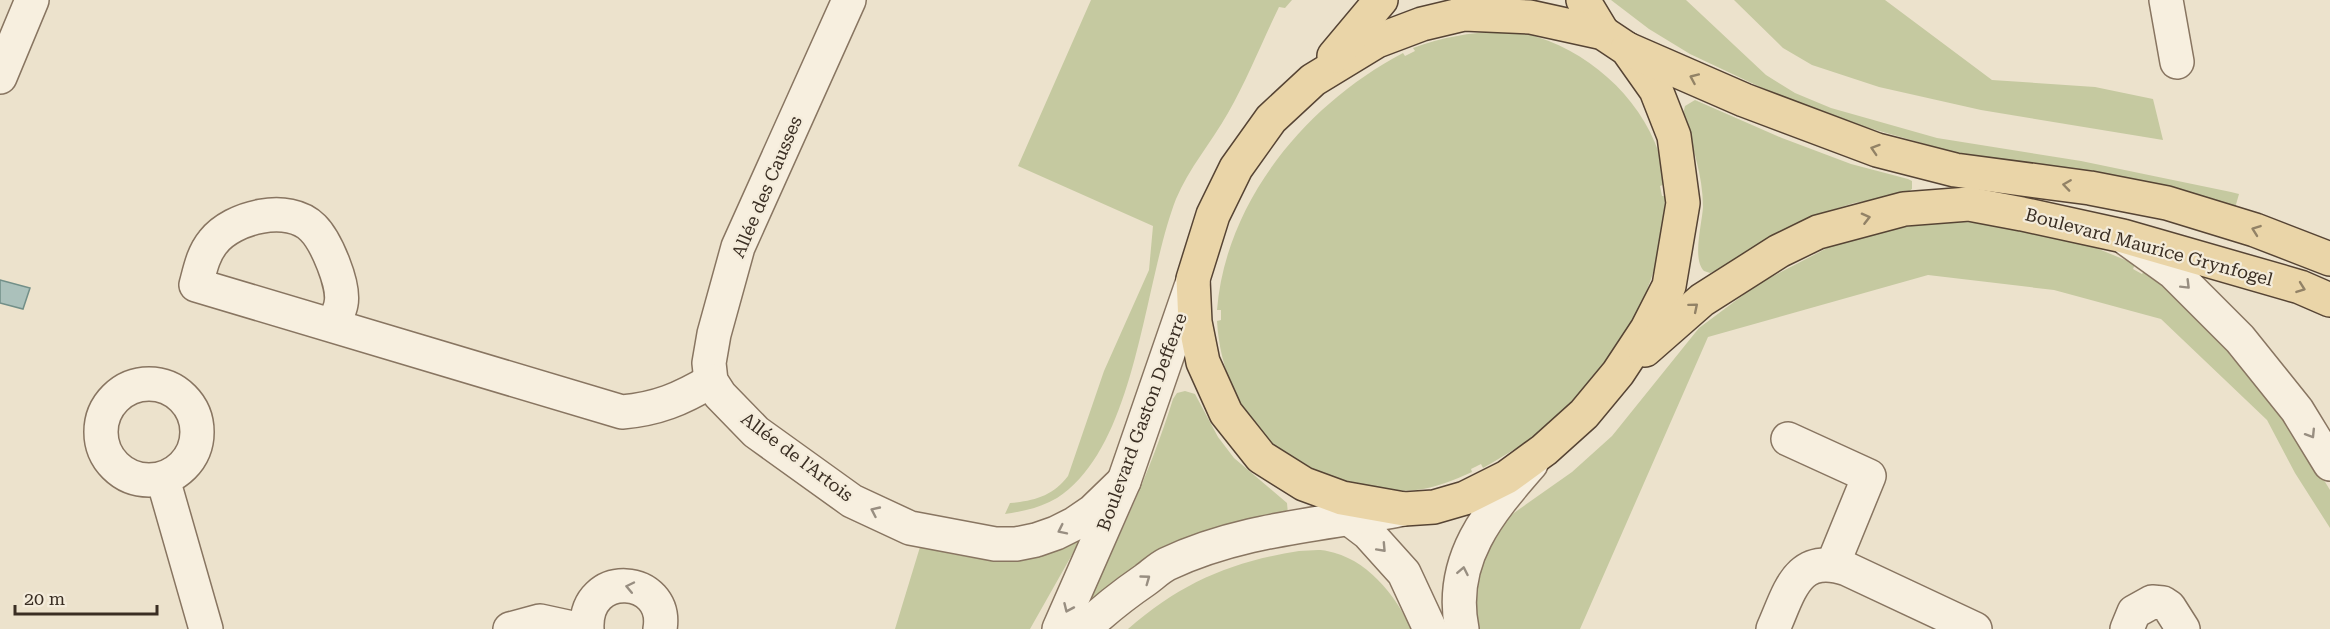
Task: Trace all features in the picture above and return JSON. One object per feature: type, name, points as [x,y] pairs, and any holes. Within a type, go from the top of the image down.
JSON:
[{"type":"main road","points":[[1381,0],[1313,80],[1271,119],[1236,168],[1213,215],[1194,279],[1195,322],[1203,362],[1226,413],[1261,457],[1304,484],[1342,498],[1404,509],[1434,507],[1465,498],[1507,477],[1544,450],[1584,414],[1618,373],[1647,329],[1670,286],[1683,203],[1674,136],[1656,90],[1583,0]]},
{"type":"main road","name":"Boulevard Maurice Grynfogel","points":[[1313,80],[1377,41],[1422,24],[1464,14],[1530,16],[1615,41],[1744,100],[1877,150],[1955,170],[2090,188],[2167,203],[2255,230],[2330,259]]},
{"type":"main road","name":"Boulevard Maurice Grynfogel","points":[[1618,373],[1702,300],[1779,251],[1818,232],[1904,209],[1969,204],[2123,236],[2300,287],[2330,300]]},
{"type":"street","points":[[0,76],[33,0]]},
{"type":"street","name":"Allée des Causses","points":[[711,381],[709,363],[714,334],[738,247],[849,0]]},
{"type":"street","points":[[2166,0],[2177,62]]},
{"type":"street","points":[[2123,236],[2173,272],[2240,339],[2297,410],[2330,464]]},
{"type":"street","name":"Boulevard Gaston Defferre","points":[[1059,629],[1124,481],[1194,279]]},
{"type":"street","points":[[333,325],[622,412],[660,406],[711,381]]},
{"type":"street","name":"Allée de l'Artois","points":[[711,381],[727,402],[756,432],[852,501],[910,528],[994,544],[1016,544],[1036,540],[1074,524],[1093,511],[1124,481]]},
{"type":"street","points":[[1788,439],[1869,476],[1833,564]]},
{"type":"street","points":[[1462,629],[1461,573],[1467,553],[1497,503],[1544,450]]},
{"type":"street","points":[[163,478],[206,629]]},
{"type":"street","points":[[1304,484],[1368,533],[1404,573],[1430,629]]},
{"type":"street","points":[[1084,629],[1106,608],[1167,564],[1253,534],[1319,522],[1351,520],[1404,509]]},
{"type":"street","points":[[1773,629],[1793,584],[1804,572],[1816,564],[1833,564],[1975,629]]},
{"type":"street","points":[[586,629],[589,606],[596,596],[619,585],[631,585],[643,590],[652,598],[659,609],[660,629]]},
{"type":"street","points":[[2127,629],[2134,612],[2152,602],[2163,603],[2169,608],[2183,629]]},
{"type":"street","points":[[510,629],[540,621],[577,629]]},
{"type":"green space","points":[[1091,0],[1292,0],[1285,8],[1279,7],[1235,100],[1187,177],[1176,199],[1165,234],[1134,361],[1121,403],[1105,442],[1084,474],[1057,498],[1032,509],[1005,514],[1010,503],[1027,501],[1049,493],[1068,476],[1104,371],[1149,270],[1153,226],[1018,166]]},
{"type":"green space","points":[[1611,0],[1686,0],[1766,75],[1795,93],[1831,108],[1937,138],[2081,161],[2231,192],[2239,194],[2235,208],[1974,158],[1841,120],[1760,87],[1690,54],[1649,29]]},
{"type":"green space","points":[[1734,0],[1885,0],[1992,80],[2095,87],[2153,99],[2163,140],[1981,110],[1879,87],[1812,65],[1783,48]]},
{"type":"green space","points":[[1500,31],[1524,33],[1549,41],[1589,63],[1608,77],[1624,94],[1650,132],[1661,160],[1665,184],[1660,186],[1662,196],[1665,196],[1663,229],[1656,262],[1645,294],[1631,325],[1613,355],[1569,407],[1544,429],[1483,468],[1481,464],[1465,475],[1416,490],[1377,490],[1341,482],[1308,469],[1279,449],[1255,424],[1236,394],[1223,359],[1217,321],[1221,320],[1221,310],[1217,310],[1224,269],[1236,230],[1255,193],[1278,159],[1305,127],[1335,99],[1368,74],[1403,53],[1405,56],[1415,51],[1413,48],[1434,41]]},
{"type":"green space","points":[[1695,100],[1782,138],[1851,164],[1908,179],[1912,181],[1912,189],[1905,194],[1854,203],[1813,216],[1717,270],[1710,273],[1704,271],[1700,266],[1698,250],[1703,207],[1701,183],[1683,114],[1685,106]]},
{"type":"green space","points":[[2002,223],[2084,243],[2135,264],[2133,269],[2142,274],[2145,270],[2185,303],[2232,351],[2229,354],[2241,368],[2247,365],[2303,446],[2330,490],[2330,528],[2295,473],[2267,420],[2161,319],[2054,290],[1928,275],[1708,337],[1580,629],[1475,629],[1473,616],[1481,556],[1495,533],[1511,515],[1572,472],[1612,436],[1699,328],[1758,284],[1833,245],[1871,234],[1921,224]]},
{"type":"green space","points":[[1185,391],[1195,394],[1218,437],[1234,458],[1287,503],[1288,514],[1082,612],[1132,507],[1173,399],[1177,393]]},
{"type":"green space","points":[[1082,537],[1030,629],[895,629],[920,547],[984,559],[1017,560],[1049,553]]},
{"type":"green space","points":[[1299,551],[1327,551],[1354,561],[1367,570],[1397,603],[1411,629],[1128,629],[1167,599],[1208,577],[1251,561]]},
{"type":"water","points":[[0,280],[30,288],[23,309],[0,303]]}]
